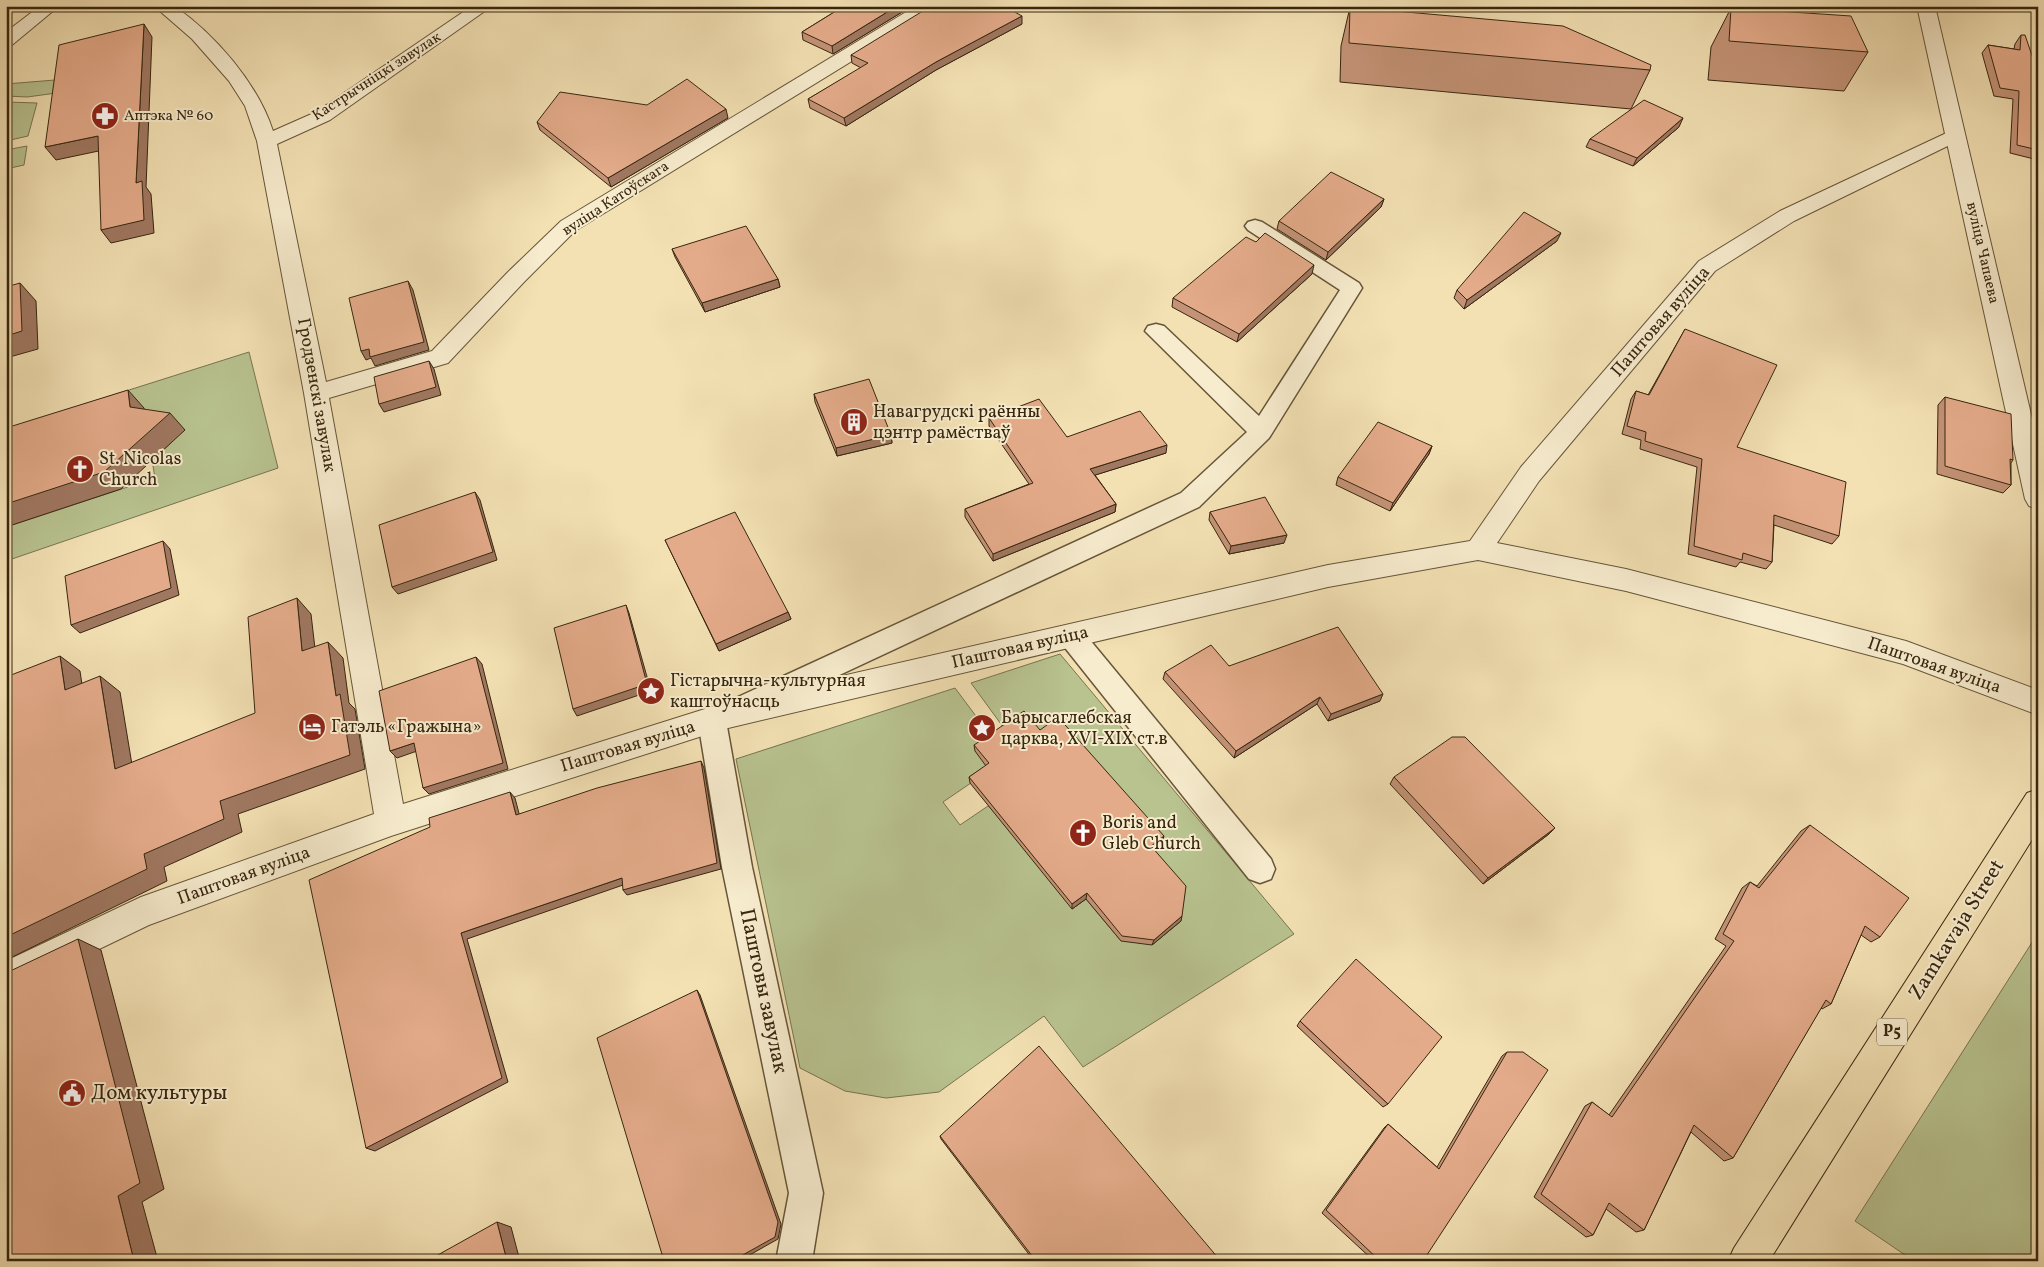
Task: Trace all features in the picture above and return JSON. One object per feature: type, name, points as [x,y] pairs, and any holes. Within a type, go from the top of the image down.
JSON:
[{"type":"main road","name":"Zamkavaja Street","points":[[1747,1261],[2038,803]]},
{"type":"street","points":[[6,42],[51,6]]},
{"type":"street","name":"Гродзенскі завулак","points":[[162,6],[172,12],[218,57],[252,101],[267,141],[316,393],[391,822]]},
{"type":"street","name":"Кастрычніцкі завулак","points":[[267,141],[323,116],[484,6]]},
{"type":"street","name":"вуліца Катоўскага","points":[[316,393],[440,357],[516,277],[568,226],[929,6]]},
{"type":"street","name":"вуліца Чапаева","points":[[1926,6],[2038,499]]},
{"type":"street","name":"Паштовая вуліца","points":[[1478,550],[1530,474],[1707,266],[1787,216],[1955,135]]},
{"type":"street","name":"Паштовая вуліца","points":[[6,978],[141,913],[391,822],[718,719],[1328,576],[1478,550],[1626,580],[1906,653],[2038,703]]},
{"type":"lane","points":[[718,719],[1190,500],[1261,432],[1352,288],[1255,226]]},
{"type":"lane","points":[[1156,331],[1261,432]]},
{"type":"lane","points":[[1070,636],[1260,869]]},
{"type":"lane","name":"Паштовы завулак","points":[[718,719],[737,867],[806,1193],[794,1261]]},
{"type":"green space","points":[[67,79],[64,92],[27,97],[6,96],[6,84]]},
{"type":"green space","points":[[6,102],[37,103],[28,136],[6,141]]},
{"type":"green space","points":[[27,146],[24,165],[6,169],[6,150]]},
{"type":"green space","points":[[249,352],[278,468],[6,561],[6,527],[155,478],[152,460],[171,443],[6,429]]},
{"type":"green space","points":[[1060,654],[1294,934],[1083,1067],[1044,1016],[939,1092],[886,1098],[845,1091],[800,1068],[736,759],[955,688],[993,739],[990,770],[943,802],[960,825],[988,806],[1086,899],[1121,941],[1149,851],[1162,841],[1040,736],[1006,731],[971,683]]},
{"type":"green space","points":[[2038,933],[2038,1261],[1914,1261],[1855,1221]]},
{"type":"building","points":[[844,6],[897,6],[832,46],[802,32]]},
{"type":"building","points":[[931,6],[1004,6],[1022,16],[936,62],[844,118],[808,99],[868,63],[851,55]]},
{"type":"building","points":[[1350,7],[1563,26],[1651,65],[1650,70],[1349,43]]},
{"type":"building","points":[[1731,8],[1851,16],[1868,52],[1729,41]]},
{"type":"building","points":[[144,24],[136,183],[142,181],[144,220],[101,230],[98,136],[45,147],[59,45]]},
{"type":"building","points":[[2021,35],[2025,35],[2038,73],[2038,150],[2017,145],[2019,91],[2000,88],[1988,45],[2020,50]]},
{"type":"building","points":[[687,79],[726,109],[608,178],[537,122],[560,92],[647,105]]},
{"type":"building","points":[[1644,100],[1683,118],[1637,158],[1590,139]]},
{"type":"building","points":[[1331,172],[1384,199],[1328,252],[1279,221]]},
{"type":"building","points":[[1524,212],[1561,233],[1467,300],[1457,290]]},
{"type":"building","points":[[746,226],[778,279],[702,303],[672,249]]},
{"type":"building","points":[[1265,233],[1314,265],[1239,334],[1173,298],[1246,237],[1256,242]]},
{"type":"building","points":[[408,281],[424,342],[370,357],[369,349],[361,351],[349,298]]},
{"type":"building","points":[[20,283],[22,331],[6,336],[6,287]]},
{"type":"building","points":[[1685,329],[1777,365],[1737,447],[1846,482],[1839,536],[1774,515],[1772,562],[1743,553],[1742,560],[1694,546],[1702,459],[1645,441],[1646,432],[1627,426],[1636,391],[1649,395]]},
{"type":"building","points":[[429,361],[436,387],[379,404],[374,377]]},
{"type":"building","name":"Навагрудскі раённы цэнтр рамёстваў","points":[[869,379],[891,435],[836,448],[814,394]]},
{"type":"building","name":"St. Nicolas Church","points":[[128,390],[130,407],[170,413],[104,472],[6,504],[6,428]]},
{"type":"building","points":[[1945,397],[2011,414],[2013,460],[2010,459],[2011,485],[1945,466]]},
{"type":"building","points":[[1039,399],[1067,437],[1140,411],[1167,445],[1090,469],[1116,504],[993,554],[965,509],[1033,483],[989,418]]},
{"type":"building","points":[[1378,422],[1432,446],[1393,503],[1338,477]]},
{"type":"building","points":[[475,492],[493,552],[392,587],[379,525]]},
{"type":"building","points":[[1265,497],[1287,535],[1231,546],[1210,512]]},
{"type":"building","points":[[735,512],[788,612],[716,644],[665,540]]},
{"type":"building","points":[[163,541],[171,588],[71,625],[65,576]]},
{"type":"building","points":[[297,598],[302,651],[328,642],[336,696],[340,694],[350,755],[220,801],[224,819],[144,854],[147,869],[6,937],[6,677],[60,656],[65,690],[100,676],[115,769],[255,713],[248,617]]},
{"type":"building","points":[[626,605],[647,684],[573,709],[554,628]]},
{"type":"building","points":[[1338,627],[1383,694],[1331,714],[1320,697],[1236,751],[1165,672],[1211,645],[1229,666]]},
{"type":"building","points":[[476,657],[503,763],[423,788],[414,743],[390,751],[379,691]]},
{"type":"building","name":"Boris and Gleb Church","points":[[1024,711],[1040,730],[1058,717],[1164,836],[1151,846],[1186,886],[1182,916],[1154,940],[1122,936],[1087,893],[1072,904],[969,777],[989,763],[974,745]]},
{"type":"building","points":[[1452,737],[1465,737],[1555,828],[1488,878],[1394,777]]},
{"type":"building","points":[[701,761],[717,863],[623,890],[622,878],[461,933],[502,1078],[366,1148],[309,880],[430,827],[429,818],[510,792],[516,815],[597,788]]},
{"type":"building","points":[[1810,825],[1909,898],[1880,937],[1865,926],[1831,1004],[1826,1000],[1733,1158],[1694,1125],[1644,1230],[1609,1203],[1593,1235],[1541,1194],[1592,1102],[1612,1117],[1734,941],[1723,934],[1750,882],[1759,888]]},
{"type":"building","name":"Дом культуры","points":[[78,939],[140,1183],[118,1196],[134,1261],[6,1261],[6,973]]},
{"type":"building","points":[[1356,959],[1442,1037],[1388,1104],[1300,1021]]},
{"type":"building","points":[[697,990],[778,1222],[775,1237],[732,1261],[664,1261],[597,1038]]},
{"type":"building","points":[[1039,1046],[1219,1259],[1217,1261],[1036,1261],[940,1136]]},
{"type":"building","points":[[1507,1052],[1523,1052],[1548,1070],[1423,1261],[1380,1261],[1326,1210],[1388,1124],[1439,1169]]},
{"type":"building","points":[[497,1222],[507,1261],[427,1261]]},
{"type":"place","name":"Аптэка № 60","points":[[105,116]]},
{"type":"place","name":"Навагрудскі раённы цэнтр рамёстваў","points":[[854,422]]},
{"type":"place","name":"St. Nicolas Church","points":[[80,469]]},
{"type":"place","name":"Гістарычна-культурная каштоўнасць","points":[[651,691]]},
{"type":"place","name":"Гатэль «Гражына»","points":[[312,727]]},
{"type":"place","name":"Барысаглебская царква, XVI-XIX ст.в","points":[[982,728]]},
{"type":"place","name":"Boris and Gleb Church","points":[[1083,833]]},
{"type":"place","name":"Дом культуры","points":[[72,1093]]}]
